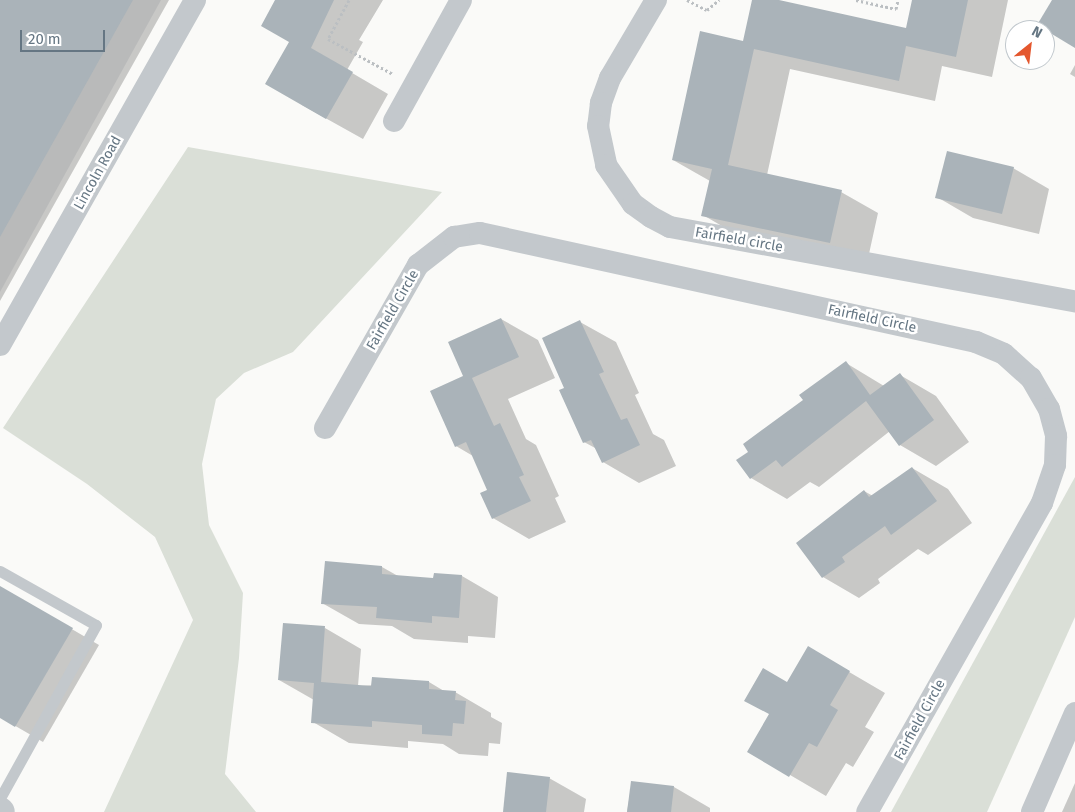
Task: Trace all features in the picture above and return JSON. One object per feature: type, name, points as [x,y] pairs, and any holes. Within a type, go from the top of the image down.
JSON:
[{"type":"street","name":"Lincoln Road","points":[[0,345],[195,0]]},
{"type":"street","points":[[394,121],[461,0]]},
{"type":"street","name":"Fairfield circle","points":[[656,0],[610,78],[601,103],[598,126],[606,165],[633,204],[651,217],[670,227],[1075,301]]},
{"type":"street","name":"Fairfield Circle","points":[[325,428],[418,265],[454,237],[480,233],[976,342],[1004,354],[1031,378],[1049,409],[1056,436],[1055,465],[1042,503],[867,812]]},
{"type":"street","points":[[1032,812],[1075,713]]},
{"type":"lane","points":[[0,571],[96,625],[0,798]]},
{"type":"path","points":[[349,0],[328,39],[413,85]]},
{"type":"path","points":[[687,0],[707,10],[720,0]]},
{"type":"path","points":[[856,0],[896,9],[898,0]]},
{"type":"shaded area","points":[[0,0],[161,0],[0,292]]},
{"type":"shaded area","points":[[188,147],[442,192],[293,352],[244,373],[216,399],[202,464],[209,525],[243,593],[239,658],[225,774],[256,812],[104,812],[193,620],[155,537],[87,484],[3,428]]},
{"type":"shaded area","points":[[1075,477],[1075,617],[987,812],[891,812]]},
{"type":"building","points":[[0,0],[133,0],[0,237]]},
{"type":"building","points":[[275,0],[334,0],[311,48],[353,72],[326,119],[265,84],[289,42],[261,26]]},
{"type":"building","points":[[752,0],[779,0],[906,28],[912,0],[968,0],[956,57],[906,46],[899,81],[754,49],[728,165],[842,190],[830,243],[701,216],[712,169],[672,160],[700,31],[743,41]]},
{"type":"building","points":[[1052,0],[1075,0],[1075,48],[1055,36],[1055,20],[1040,20]]},
{"type":"building","points":[[947,151],[1014,167],[1002,214],[935,198]]},
{"type":"building","points":[[501,318],[519,357],[472,378],[494,426],[500,423],[524,475],[519,477],[531,501],[492,519],[480,493],[487,490],[466,442],[455,447],[430,391],[463,376],[448,342]]},
{"type":"building","points":[[580,320],[604,372],[599,374],[621,420],[627,418],[640,445],[602,463],[591,440],[583,443],[559,390],[564,388],[542,338]]},
{"type":"building","points":[[846,361],[870,395],[900,373],[934,420],[899,446],[866,401],[782,467],[776,460],[750,479],[736,460],[748,452],[743,444],[803,400],[799,395]]},
{"type":"building","points":[[912,467],[937,501],[891,535],[885,526],[842,557],[845,562],[822,578],[796,543],[864,490],[869,497]]},
{"type":"building","points":[[325,561],[382,566],[382,574],[433,578],[434,573],[462,575],[459,618],[432,616],[432,623],[376,618],[377,607],[321,604]]},
{"type":"building","points":[[0,586],[73,628],[15,727],[0,718]]},
{"type":"building","points":[[283,623],[325,626],[321,682],[371,686],[372,677],[429,681],[429,689],[456,691],[455,700],[466,701],[464,724],[453,723],[452,736],[422,734],[422,725],[372,721],[372,727],[311,723],[314,683],[278,680]]},
{"type":"building","points":[[808,646],[850,671],[830,705],[838,710],[817,747],[809,743],[789,777],[747,752],[769,714],[744,701],[763,668],[787,682]]},
{"type":"building","points":[[507,772],[550,777],[546,812],[503,812]]},
{"type":"building","points":[[631,781],[674,786],[671,812],[627,812]]}]
